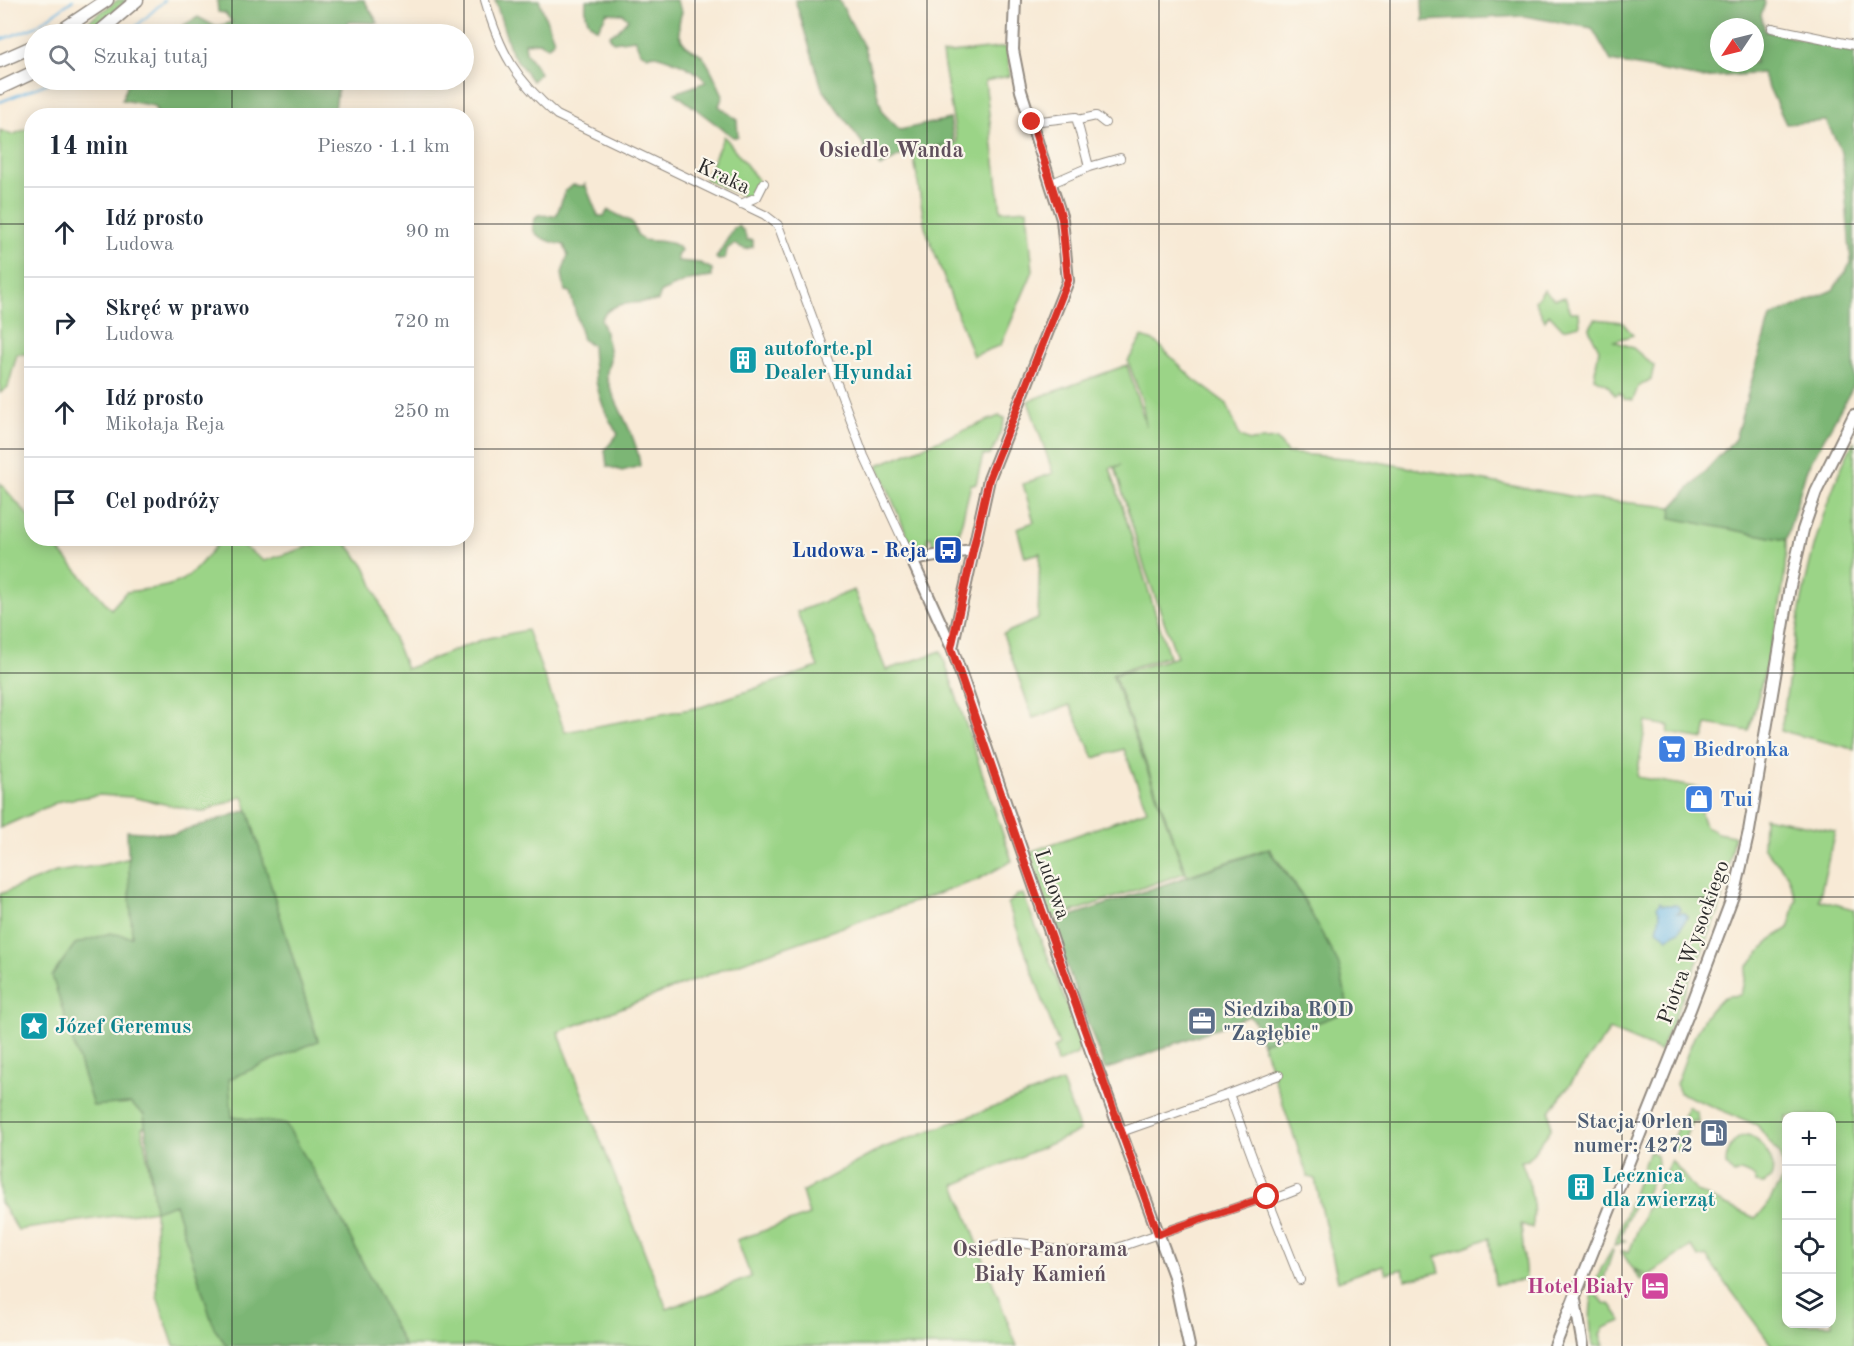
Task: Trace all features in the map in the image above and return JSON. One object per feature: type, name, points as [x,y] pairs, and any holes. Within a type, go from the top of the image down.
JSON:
[{"type":"main road","points":[[71,24],[107,0]]},
{"type":"main road","points":[[109,24],[137,0]]},
{"type":"main road","points":[[0,61],[24,50]]},
{"type":"main road","points":[[0,88],[24,77]]},
{"type":"street","name":"Kraka","points":[[485,0],[494,32],[508,63],[530,92],[557,115],[765,214],[778,225],[864,456]]},
{"type":"street","points":[[951,648],[971,550],[989,479],[1068,280],[1062,219],[1021,90],[1013,50],[1015,0]]},
{"type":"street","points":[[1772,27],[1854,45]]},
{"type":"street","points":[[1032,122],[1074,116],[1078,120],[1089,167]]},
{"type":"street","points":[[1078,120],[1096,116],[1105,123]]},
{"type":"street","points":[[1052,183],[1089,167],[1120,158]]},
{"type":"street","points":[[741,204],[758,197],[764,183]]},
{"type":"street","name":"Piotra Wysockiego","points":[[1555,1346],[1736,888],[1753,809],[1790,586],[1803,530],[1816,492],[1854,415]]},
{"type":"street","name":"Ludowa","points":[[864,456],[951,648],[1174,1276],[1189,1346]]},
{"type":"street","points":[[912,560],[971,550]]},
{"type":"street","points":[[1121,1132],[1280,1075]]},
{"type":"street","points":[[1229,1094],[1300,1280]]},
{"type":"street","points":[[995,1245],[1027,1241],[1052,1249],[1088,1253],[1114,1249],[1297,1190]]},
{"type":"street","points":[[1575,1300],[1583,1346]]},
{"type":"green space","points":[[118,0],[127,0],[97,24],[85,24]]},
{"type":"green space","points":[[217,0],[364,0],[378,23],[226,24],[232,22],[225,13],[218,12]]},
{"type":"green space","points":[[495,0],[539,0],[554,40],[548,47],[539,42],[525,43],[526,52],[540,73],[532,81],[511,52]]},
{"type":"green space","points":[[586,0],[676,0],[682,12],[679,33],[683,42],[701,54],[709,65],[723,95],[719,106],[737,120],[738,137],[733,137],[675,93],[706,82],[701,77],[674,61],[652,54],[648,56],[640,52],[635,39],[613,42],[609,35],[617,31],[628,19],[623,14],[607,13],[598,29],[588,20]]},
{"type":"green space","points":[[795,0],[839,0],[864,47],[883,113],[900,130],[950,119],[954,143],[907,152],[880,167],[822,88]]},
{"type":"green space","points":[[1422,0],[1764,0],[1762,18],[1710,18],[1710,72],[1764,72],[1764,27],[1765,31],[1854,52],[1854,385],[1806,471],[1786,540],[1671,518],[1672,507],[1735,439],[1770,317],[1833,290],[1851,263],[1842,152],[1826,121],[1786,124],[1762,73],[1701,78],[1611,61],[1592,28],[1524,16],[1423,21]]},
{"type":"green space","points":[[198,17],[211,24],[186,24]]},
{"type":"green space","points":[[1007,47],[1010,76],[985,81],[1001,211],[1027,209],[1033,271],[1001,345],[973,356],[925,227],[913,152],[957,143],[942,54]]},
{"type":"green space","points":[[126,90],[338,90],[335,108],[155,108],[122,100]]},
{"type":"green space","points":[[0,130],[12,135],[24,130],[24,354],[17,354],[8,387],[0,393]]},
{"type":"green space","points":[[724,136],[758,180],[756,193],[746,198],[705,179]]},
{"type":"green space","points":[[585,184],[598,216],[604,216],[608,210],[632,222],[637,234],[643,240],[677,246],[681,250],[677,256],[678,261],[700,263],[712,269],[712,277],[689,280],[661,292],[658,301],[619,305],[612,308],[601,319],[610,356],[607,378],[631,432],[640,466],[622,471],[607,466],[605,450],[618,434],[602,403],[594,368],[592,345],[583,340],[570,292],[565,291],[562,273],[568,255],[564,245],[539,236],[533,227],[538,215],[556,216],[566,190],[573,185],[583,186]]},
{"type":"green space","points":[[738,226],[744,231],[747,240],[753,240],[753,247],[745,249],[734,244],[727,249],[725,259],[718,260],[716,258],[734,228]]},
{"type":"green space","points":[[1544,290],[1554,299],[1565,297],[1571,312],[1579,312],[1580,325],[1563,329],[1549,314],[1545,321],[1535,301]]},
{"type":"green space","points":[[1595,319],[1622,322],[1633,335],[1614,341],[1633,348],[1654,366],[1651,379],[1638,387],[1633,400],[1624,399],[1620,393],[1615,395],[1607,384],[1594,378],[1599,349],[1589,329]]},
{"type":"green space","points":[[1142,337],[1156,342],[1192,378],[1227,404],[1240,437],[1250,441],[1277,439],[1287,453],[1367,460],[1581,498],[1672,507],[1672,518],[1786,540],[1779,612],[1749,731],[1707,724],[1704,739],[1668,733],[1669,726],[1646,722],[1637,777],[1705,789],[1701,814],[1705,826],[1717,833],[1734,836],[1719,911],[1660,1051],[1610,1030],[1550,1111],[1551,1129],[1528,1160],[1521,1161],[1529,1185],[1534,1212],[1532,1228],[1521,1224],[1526,1280],[1495,1284],[1489,1238],[1436,1257],[1440,1272],[1405,1280],[1403,1269],[1386,1273],[1383,1265],[1338,1281],[1315,1179],[1308,1177],[1262,1043],[1337,1014],[1338,966],[1300,892],[1269,848],[1187,876],[1114,675],[1177,657],[1144,566],[1115,467],[1121,465],[1110,468],[1169,656],[1112,674],[1185,873],[1049,920],[1027,853],[1147,810],[1124,749],[1094,758],[1070,705],[1033,718],[1003,634],[1038,619],[1040,553],[1025,557],[1017,528],[1034,522],[1023,484],[1053,473],[1028,401],[1127,365],[1146,426],[1142,401],[1128,361]]},
{"type":"green space","points":[[999,416],[1005,418],[998,440],[990,455],[983,455],[976,484],[971,484],[956,546],[934,551],[931,536],[927,538],[930,553],[919,554],[911,545],[878,465]]},
{"type":"green space","points":[[1854,441],[1854,749],[1781,731],[1798,619],[1814,546],[1838,475]]},
{"type":"green space","points":[[0,483],[24,511],[24,546],[55,546],[111,609],[126,592],[161,587],[182,580],[199,566],[215,546],[243,546],[264,561],[310,546],[349,546],[366,568],[406,669],[484,639],[527,630],[565,732],[701,707],[818,667],[797,612],[854,590],[886,670],[941,651],[1012,861],[977,880],[737,964],[558,1032],[667,1309],[751,1277],[737,1240],[809,1215],[802,1192],[883,1148],[1062,1082],[1080,1131],[955,1185],[1017,1346],[404,1346],[340,1217],[286,1125],[232,1117],[215,1085],[142,1128],[156,1210],[175,1203],[214,1328],[227,1346],[174,1346],[157,1296],[155,1210],[18,1230],[0,1202],[0,894],[56,872],[102,865],[167,849],[215,1084],[318,1040],[243,796],[203,812],[131,797],[99,795],[60,801],[0,828]]},
{"type":"green space","points":[[248,810],[318,1041],[229,1079],[232,1117],[286,1124],[340,1217],[404,1346],[227,1346],[214,1328],[175,1204],[155,1211],[144,1115],[130,1103],[93,1106],[52,976],[75,944],[110,933],[132,937],[127,831],[174,834]]},
{"type":"green space","points":[[1764,817],[1835,831],[1819,900],[1854,909],[1854,1346],[1772,1346],[1706,1256],[1699,1258],[1691,1246],[1641,1281],[1634,1271],[1640,1272],[1641,1277],[1645,1274],[1632,1268],[1621,1251],[1629,1252],[1646,1209],[1651,1205],[1657,1207],[1661,1196],[1656,1192],[1671,1160],[1697,1192],[1755,1218],[1765,1209],[1782,1179],[1782,1328],[1836,1328],[1836,1112],[1782,1112],[1782,1164],[1779,1154],[1757,1125],[1680,1093],[1676,1084],[1694,1037],[1706,1015],[1723,998],[1741,995],[1747,967],[1770,940],[1789,928],[1796,899],[1787,874],[1763,847]]},
{"type":"green space","points":[[1268,849],[1300,893],[1339,965],[1349,1011],[1262,1043],[1254,1021],[1249,1016],[1105,1070],[1051,923]]},
{"type":"green space","points":[[1023,894],[1080,1038],[1081,1044],[1077,1054],[1057,1063],[1054,1048],[1059,1045],[1008,904],[1017,895]]},
{"type":"green space","points":[[1688,1106],[1697,1112],[1698,1122],[1692,1121],[1683,1142],[1687,1148],[1681,1152],[1673,1149],[1671,1142]]},
{"type":"green space","points":[[1749,1135],[1764,1148],[1771,1159],[1773,1172],[1771,1178],[1764,1184],[1755,1183],[1755,1177],[1741,1171],[1734,1174],[1726,1165],[1727,1154],[1735,1141]]},
{"type":"green space","points":[[1649,1151],[1657,1156],[1658,1163],[1645,1196],[1637,1195],[1620,1238],[1626,1241],[1614,1245]]},
{"type":"green space","points":[[1612,1249],[1601,1287],[1596,1292],[1604,1303],[1611,1305],[1622,1321],[1604,1328],[1600,1334],[1604,1346],[1593,1346],[1590,1320],[1592,1296],[1600,1272]]},
{"type":"water","points":[[1660,902],[1662,905],[1677,905],[1681,910],[1677,913],[1685,913],[1688,916],[1679,931],[1668,938],[1657,930],[1660,915],[1657,907]]},
{"type":"waterway","points":[[39,24],[73,0]]},
{"type":"waterway","points":[[139,24],[165,0]]},
{"type":"waterway","points":[[0,40],[24,31]]},
{"type":"waterway","points":[[0,102],[31,90]]},
{"type":"place","name":"autoforte.pl Dealer Hyundai","points":[[743,360]]},
{"type":"place","name":"Ludowa - Reja","points":[[948,550]]},
{"type":"place","name":"Biedronka","points":[[1672,749]]},
{"type":"place","name":"Tui","points":[[1699,799]]},
{"type":"place","name":"Siedziba ROD \"Zagłębie\"","points":[[1202,1021]]},
{"type":"place","name":"Józef Geremus","points":[[34,1026]]},
{"type":"place","name":"Stacja Orlen numer: 4272","points":[[1714,1133]]},
{"type":"place","name":"Lecznica dla zwierząt","points":[[1581,1187]]},
{"type":"place","name":"Hotel Biały","points":[[1655,1286]]},
{"type":"district","name":"Osiedle Wanda","points":[[891,149]]},
{"type":"district","name":"Osiedle Panorama Biały Kamień","points":[[1040,1260]]},
{"type":"route","points":[[1032,122],[1062,219],[1068,280],[989,479],[971,550],[968,577],[951,648],[966,697],[1158,1234],[1267,1197]]}]
